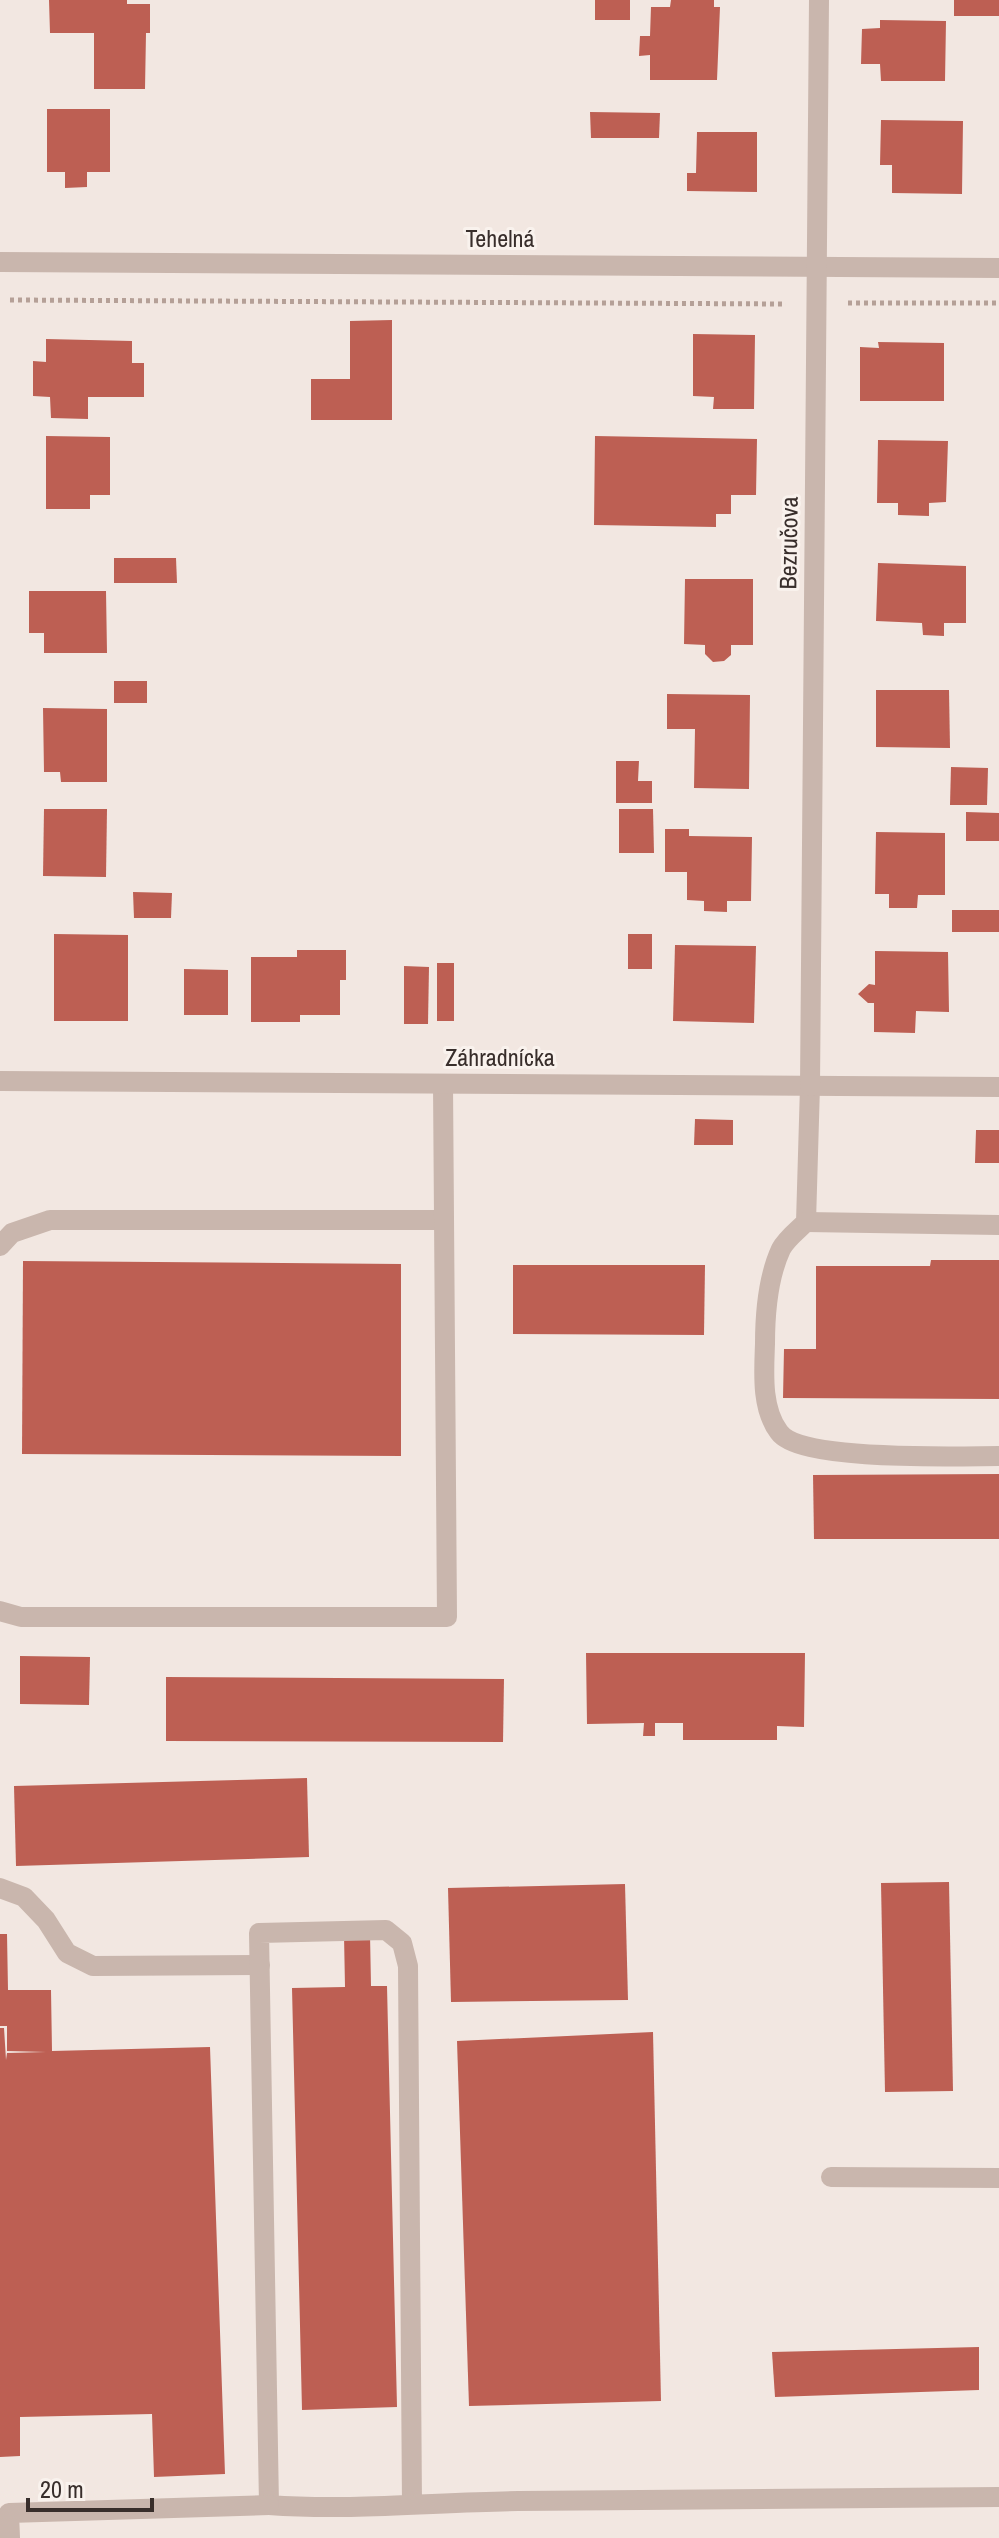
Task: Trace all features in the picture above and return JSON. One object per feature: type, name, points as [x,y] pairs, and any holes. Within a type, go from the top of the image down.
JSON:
[{"type":"street","name":"Bezručova","points":[[806,1222],[810,1086],[819,0]]},
{"type":"street","name":"Tehelná","points":[[0,262],[999,268]]},
{"type":"street","name":"Záhradnícka","points":[[0,1081],[999,1087]]},
{"type":"street","points":[[0,1611],[21,1617],[447,1617],[443,1084]]},
{"type":"street","points":[[0,1246],[12,1233],[50,1220],[444,1220]]},
{"type":"street","points":[[999,1225],[806,1222],[782,1247],[771,1281],[765,1324],[764,1375],[769,1415],[781,1436],[805,1447],[843,1453],[999,1456]]},
{"type":"street","points":[[0,1888],[24,1897],[46,1920],[67,1953],[93,1966],[260,1965]]},
{"type":"street","points":[[269,2505],[259,1933],[386,1930],[402,1943],[408,1966],[412,2504]]},
{"type":"street","points":[[831,2177],[999,2178]]},
{"type":"street","points":[[10,2538],[9,2513],[269,2505],[999,2497]]},
{"type":"path","points":[[10,300],[795,304]]},
{"type":"path","points":[[842,303],[999,303]]},
{"type":"building","points":[[49,0],[127,0],[127,4],[150,4],[145,89],[94,89],[94,33],[50,33]]},
{"type":"building","points":[[595,0],[630,0],[630,20],[595,20]]},
{"type":"building","points":[[671,0],[714,0],[714,7],[720,7],[717,80],[650,80],[650,55],[639,56],[640,36],[650,36],[651,7],[670,7]]},
{"type":"building","points":[[954,0],[999,0],[999,16],[954,16]]},
{"type":"building","points":[[880,20],[946,21],[945,81],[881,81],[880,64],[861,64],[862,29],[880,28]]},
{"type":"building","points":[[47,109],[110,109],[110,172],[87,172],[87,187],[65,188],[65,172],[47,172]]},
{"type":"building","points":[[590,112],[660,113],[659,138],[591,138]]},
{"type":"building","points":[[881,120],[963,121],[962,194],[892,193],[892,165],[880,165]]},
{"type":"building","points":[[697,132],[757,132],[757,192],[687,191],[687,173],[696,173]]},
{"type":"building","points":[[392,320],[392,420],[311,420],[311,379],[350,379],[350,321]]},
{"type":"building","points":[[693,334],[755,335],[754,409],[713,409],[714,397],[693,396]]},
{"type":"building","points":[[46,339],[132,341],[132,363],[144,363],[144,397],[88,397],[88,419],[51,418],[50,397],[33,396],[33,361],[46,362]]},
{"type":"building","points":[[878,342],[944,343],[944,401],[860,401],[860,347],[879,348]]},
{"type":"building","points":[[46,436],[110,437],[110,495],[90,495],[90,509],[46,509]]},
{"type":"building","points":[[595,436],[757,439],[756,495],[731,495],[731,514],[716,514],[716,527],[594,525]]},
{"type":"building","points":[[878,440],[948,441],[946,502],[929,503],[929,516],[898,515],[898,503],[877,503]]},
{"type":"building","points":[[114,558],[176,558],[177,583],[114,583]]},
{"type":"building","points":[[878,563],[966,566],[966,623],[944,623],[944,636],[923,635],[922,623],[876,621]]},
{"type":"building","points":[[685,579],[753,579],[753,645],[731,645],[731,655],[724,661],[713,662],[705,654],[705,645],[684,644]]},
{"type":"building","points":[[29,591],[106,591],[107,653],[44,653],[44,633],[29,633]]},
{"type":"building","points":[[114,681],[147,681],[147,703],[114,703]]},
{"type":"building","points":[[876,690],[949,690],[950,748],[876,747]]},
{"type":"building","points":[[667,694],[750,695],[749,789],[694,788],[695,729],[667,729]]},
{"type":"building","points":[[43,708],[107,709],[107,782],[61,782],[60,772],[44,772]]},
{"type":"building","points":[[616,761],[639,761],[638,781],[652,781],[652,803],[616,803]]},
{"type":"building","points":[[951,767],[988,768],[987,805],[950,805]]},
{"type":"building","points":[[44,809],[107,809],[106,877],[43,876]]},
{"type":"building","points":[[619,809],[653,809],[654,853],[619,853]]},
{"type":"building","points":[[966,812],[999,813],[999,841],[966,841]]},
{"type":"building","points":[[665,829],[689,829],[689,836],[752,837],[751,901],[727,901],[727,912],[704,911],[704,901],[687,900],[687,872],[665,872]]},
{"type":"building","points":[[876,832],[945,833],[945,895],[918,895],[917,908],[889,908],[889,894],[875,894]]},
{"type":"building","points":[[133,892],[172,893],[171,918],[134,918]]},
{"type":"building","points":[[952,910],[999,910],[999,932],[952,932]]},
{"type":"building","points":[[54,934],[128,935],[128,1021],[54,1021]]},
{"type":"building","points":[[628,934],[652,934],[652,969],[628,969]]},
{"type":"building","points":[[675,945],[756,946],[754,1023],[673,1021]]},
{"type":"building","points":[[297,950],[346,950],[346,980],[340,980],[340,1015],[300,1015],[300,1022],[251,1022],[251,957],[297,957]]},
{"type":"building","points":[[875,951],[948,952],[949,1012],[916,1011],[915,1033],[874,1032],[874,1003],[868,1003],[858,994],[869,984],[875,985]]},
{"type":"building","points":[[437,963],[454,963],[454,1021],[437,1021]]},
{"type":"building","points":[[404,966],[429,967],[428,1024],[404,1024]]},
{"type":"building","points":[[184,969],[228,970],[228,1015],[184,1015]]},
{"type":"building","points":[[695,1119],[733,1120],[733,1145],[694,1145]]},
{"type":"building","points":[[976,1130],[999,1130],[999,1163],[975,1163]]},
{"type":"building","points":[[931,1260],[999,1260],[999,1399],[783,1398],[784,1349],[816,1349],[816,1266],[930,1266]]},
{"type":"building","points":[[23,1261],[401,1264],[401,1456],[22,1454]]},
{"type":"building","points":[[513,1265],[705,1265],[704,1335],[513,1334]]},
{"type":"building","points":[[999,1474],[999,1539],[814,1539],[813,1475]]},
{"type":"building","points":[[586,1653],[805,1653],[804,1727],[777,1726],[777,1740],[683,1740],[683,1723],[655,1723],[655,1736],[643,1736],[644,1723],[587,1724]]},
{"type":"building","points":[[20,1656],[90,1657],[89,1705],[20,1704]]},
{"type":"building","points":[[166,1677],[504,1679],[503,1742],[166,1741]]},
{"type":"building","points":[[307,1778],[309,1857],[16,1866],[14,1786]]},
{"type":"building","points":[[949,1882],[953,2091],[885,2092],[881,1883]]},
{"type":"building","points":[[625,1884],[628,2000],[451,2002],[448,1888]]},
{"type":"building","points":[[0,1934],[7,1934],[8,1990],[51,1990],[52,2051],[210,2047],[225,2474],[154,2477],[152,2414],[20,2417],[20,2456],[0,2457],[0,2028],[4,2028],[6,2060],[7,2053],[46,2052],[7,2051],[7,2026],[0,2026]]},
{"type":"building","points":[[370,1934],[371,1986],[387,1986],[397,2407],[302,2410],[292,1988],[345,1987],[344,1935]]},
{"type":"building","points":[[653,2032],[661,2401],[469,2406],[457,2041]]},
{"type":"building","points":[[979,2347],[979,2390],[775,2397],[772,2352]]}]
